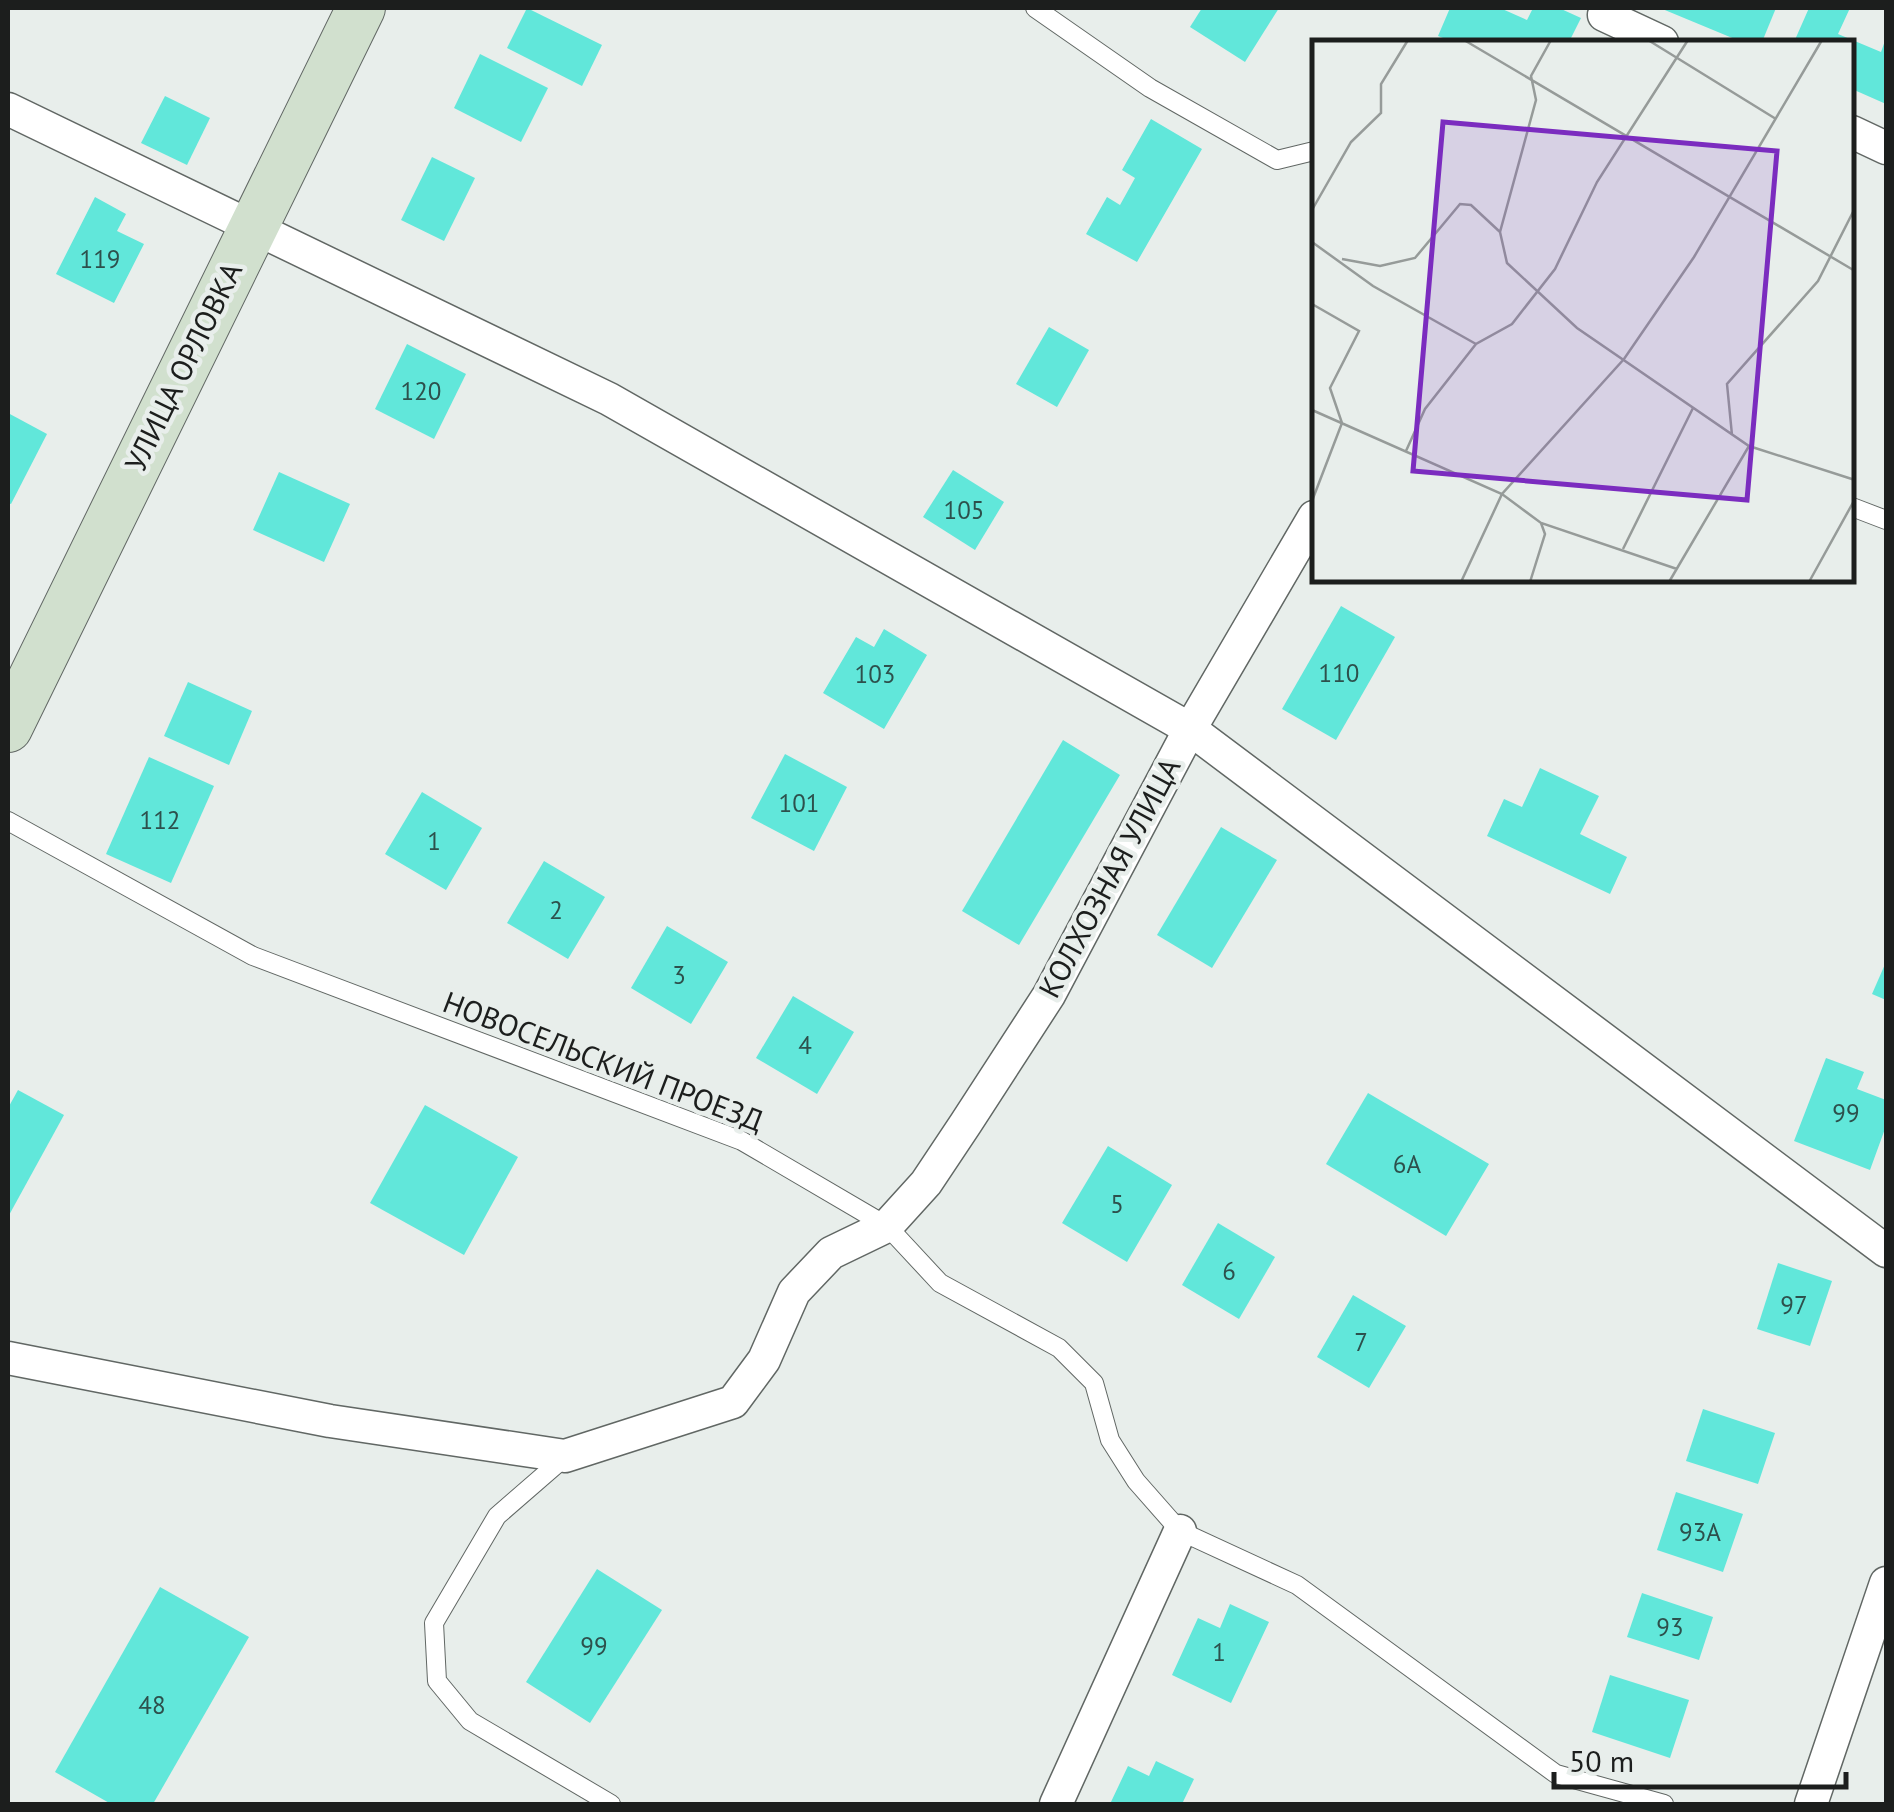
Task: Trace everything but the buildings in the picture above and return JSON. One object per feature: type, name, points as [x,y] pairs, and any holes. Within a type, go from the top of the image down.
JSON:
[{"type":"street","name":"УЛИЦА ОРЛОВКА","points":[[8,728],[362,8]]},
{"type":"street","points":[[1600,22],[1656,40]]},
{"type":"street","points":[[8,108],[610,399],[1190,729],[1886,1252]]},
{"type":"street","points":[[1854,133],[1886,148]]},
{"type":"street","name":"КОЛХОЗНАЯ УЛИЦА","points":[[887,1226],[926,1182],[1049,995],[1190,729],[1312,521]]},
{"type":"street","points":[[8,1358],[330,1420],[565,1456],[732,1402],[764,1360],[794,1292],[831,1253],[887,1226]]},
{"type":"street","points":[[1056,1804],[1180,1531]]},
{"type":"street","points":[[1811,1804],[1886,1582]]},
{"type":"lane","points":[[1035,8],[1150,88],[1277,160],[1312,151]]},
{"type":"lane","points":[[1854,508],[1886,520]]},
{"type":"lane","name":"НОВОСЕЛЬСКИЙ ПРОЕЗД","points":[[8,822],[253,956],[742,1140],[887,1226],[940,1284],[1059,1348],[1094,1383],[1110,1440],[1136,1481],[1180,1531]]},
{"type":"lane","points":[[565,1456],[498,1516],[434,1623],[436,1681],[470,1721],[612,1804]]},
{"type":"lane","points":[[1180,1531],[1296,1585],[1556,1774],[1664,1804]]}]
